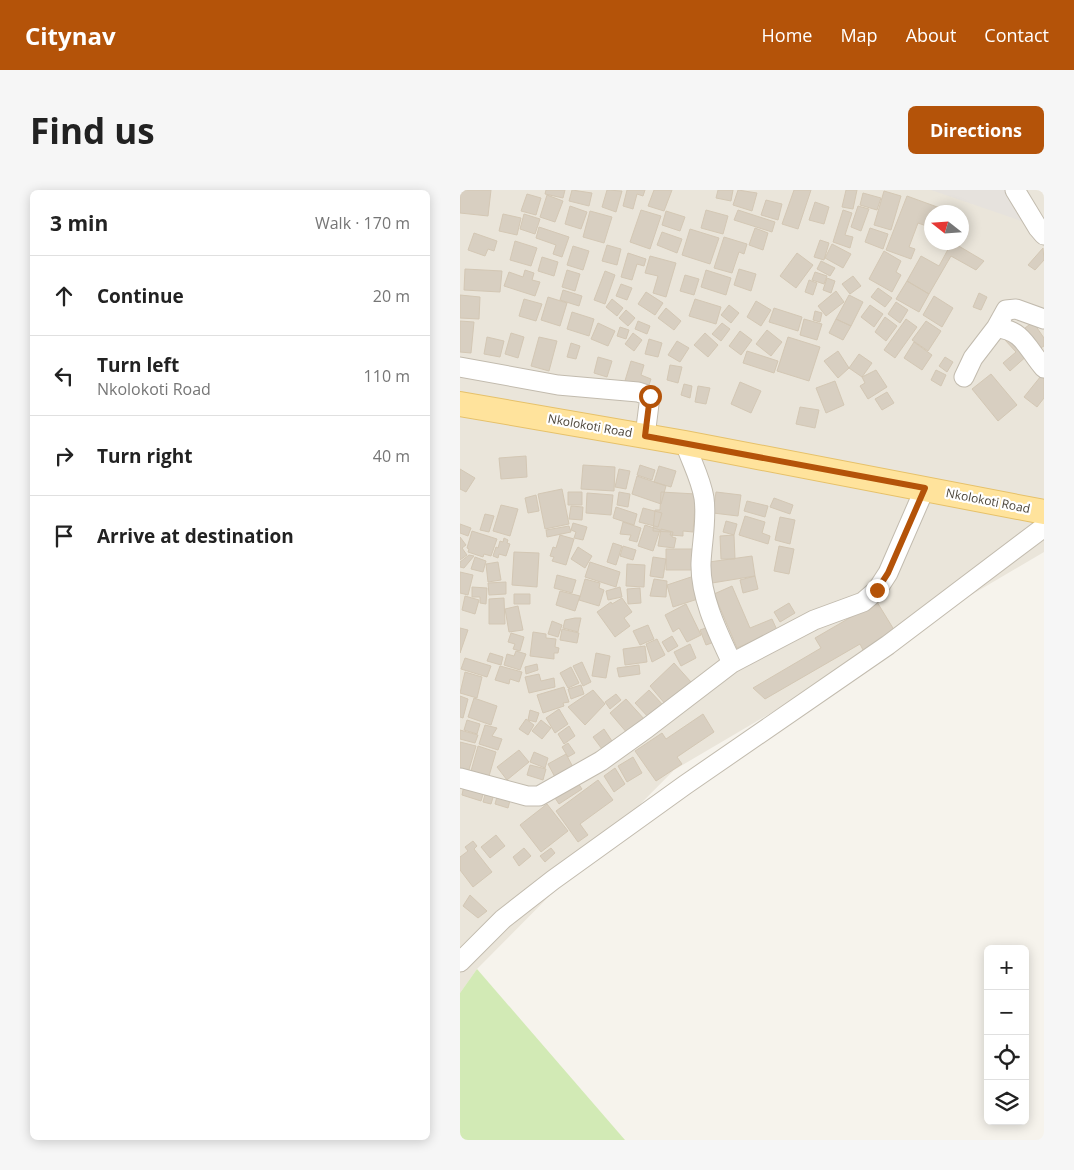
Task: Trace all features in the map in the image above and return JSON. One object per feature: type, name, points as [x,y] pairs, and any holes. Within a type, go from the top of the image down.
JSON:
[{"type":"main road","name":"Nkolokoti Road","points":[[460,404],[685,443],[1044,512]]},
{"type":"street","points":[[1015,190],[1038,228],[1044,234]]},
{"type":"street","points":[[964,377],[973,358],[996,328],[1006,310],[1016,309],[1044,319]]},
{"type":"street","points":[[996,328],[1009,328],[1028,344],[1044,368]]},
{"type":"street","points":[[460,367],[558,385],[638,392],[650,396],[645,436]]},
{"type":"street","points":[[685,443],[704,498],[706,526],[701,564],[702,580],[710,609],[732,663]]},
{"type":"street","points":[[460,778],[528,796],[539,796],[601,761],[732,663],[814,620],[863,602],[877,590],[888,573],[925,488]]},
{"type":"street","points":[[460,962],[502,919],[553,880],[685,785],[888,644],[1044,527]]},
{"type":"shaded area","points":[[460,190],[1044,190],[1044,552],[674,770],[477,969],[460,993]]},
{"type":"shaded area","points":[[931,190],[1027,190],[1036,226]]},
{"type":"green space","points":[[477,969],[625,1140],[460,1140],[460,993]]},
{"type":"building","points":[[460,190],[491,190],[488,216],[460,213]]},
{"type":"building","points":[[546,190],[565,190],[563,198],[545,194]]},
{"type":"building","points":[[572,190],[592,193],[589,206],[569,201]]},
{"type":"building","points":[[607,190],[622,191],[616,212],[602,207]]},
{"type":"building","points":[[627,190],[645,190],[643,196],[637,194],[633,209],[623,206]]},
{"type":"building","points":[[654,190],[672,190],[664,211],[648,206]]},
{"type":"building","points":[[718,190],[733,190],[731,201],[716,198]]},
{"type":"building","points":[[738,190],[757,193],[752,211],[733,205]]},
{"type":"building","points":[[794,190],[811,190],[798,229],[782,224]]},
{"type":"building","points":[[846,190],[857,190],[853,209],[842,207]]},
{"type":"building","points":[[884,191],[901,196],[891,230],[874,225]]},
{"type":"building","points":[[863,193],[881,198],[877,210],[860,205]]},
{"type":"building","points":[[527,194],[541,198],[536,215],[521,211]]},
{"type":"building","points":[[547,195],[563,201],[555,222],[540,217]]},
{"type":"building","points":[[907,196],[932,205],[924,205],[924,225],[918,223],[909,247],[915,249],[911,259],[886,250]]},
{"type":"building","points":[[766,200],[782,204],[778,220],[761,215]]},
{"type":"building","points":[[815,202],[829,207],[824,224],[809,220]]},
{"type":"building","points":[[570,206],[587,212],[581,229],[565,224]]},
{"type":"building","points":[[858,206],[869,209],[861,231],[851,227]]},
{"type":"building","points":[[641,210],[661,216],[650,249],[630,242]]},
{"type":"building","points":[[706,210],[728,216],[723,234],[701,228]]},
{"type":"building","points":[[738,210],[775,222],[772,232],[734,220]]},
{"type":"building","points":[[843,210],[852,213],[845,235],[853,237],[850,248],[833,242]]},
{"type":"building","points":[[590,211],[612,217],[604,243],[583,237]]},
{"type":"building","points":[[666,211],[685,217],[680,231],[662,225]]},
{"type":"building","points":[[503,214],[521,218],[517,235],[499,231]]},
{"type":"building","points":[[524,214],[540,219],[535,234],[520,229]]},
{"type":"building","points":[[539,227],[569,237],[562,257],[553,254],[556,245],[536,238]]},
{"type":"building","points":[[755,228],[768,233],[763,250],[749,245]]},
{"type":"building","points":[[870,228],[888,234],[883,249],[865,242]]},
{"type":"building","points":[[690,229],[719,238],[710,264],[682,255]]},
{"type":"building","points":[[662,232],[682,239],[677,253],[657,245]]},
{"type":"building","points":[[474,233],[497,241],[494,251],[488,249],[485,256],[468,250]]},
{"type":"building","points":[[724,237],[747,244],[744,254],[739,252],[732,273],[714,268]]},
{"type":"building","points":[[820,240],[829,243],[824,260],[814,257]]},
{"type":"building","points":[[515,241],[537,248],[531,266],[510,260]]},
{"type":"building","points":[[832,244],[851,254],[843,268],[825,258]]},
{"type":"building","points":[[607,245],[621,249],[617,265],[602,261]]},
{"type":"building","points":[[573,246],[589,251],[583,270],[567,265]]},
{"type":"building","points":[[1043,248],[1044,260],[1035,270],[1028,265]]},
{"type":"building","points":[[948,250],[965,250],[984,261],[976,270],[951,256],[929,294],[907,281],[921,256],[939,266]]},
{"type":"building","points":[[884,251],[901,261],[896,272],[901,275],[892,292],[869,279]]},
{"type":"building","points":[[628,253],[646,259],[644,266],[637,264],[632,280],[621,277]]},
{"type":"building","points":[[797,253],[813,265],[796,288],[780,276]]},
{"type":"building","points":[[650,256],[676,263],[666,297],[653,293],[658,276],[645,273]]},
{"type":"building","points":[[542,257],[558,262],[554,276],[538,271]]},
{"type":"building","points":[[821,261],[835,268],[830,276],[817,269]]},
{"type":"building","points":[[465,269],[502,271],[500,292],[464,290]]},
{"type":"building","points":[[739,269],[756,274],[751,291],[734,285]]},
{"type":"building","points":[[525,270],[534,273],[532,280],[540,282],[535,296],[504,286],[509,272],[523,277]]},
{"type":"building","points":[[567,270],[580,274],[575,291],[562,287]]},
{"type":"building","points":[[706,270],[731,278],[726,295],[701,287]]},
{"type":"building","points":[[605,271],[615,275],[605,304],[594,300]]},
{"type":"building","points":[[815,272],[827,276],[824,284],[812,280]]},
{"type":"building","points":[[685,275],[699,279],[694,295],[680,291]]},
{"type":"building","points":[[853,276],[861,286],[850,294],[842,284]]},
{"type":"building","points":[[827,278],[835,281],[831,293],[823,290]]},
{"type":"building","points":[[809,280],[817,283],[813,295],[805,292]]},
{"type":"building","points":[[907,281],[929,294],[919,312],[896,299]]},
{"type":"building","points":[[621,284],[632,288],[627,300],[616,296]]},
{"type":"building","points":[[878,288],[892,298],[885,307],[871,297]]},
{"type":"building","points":[[563,290],[582,296],[579,306],[560,300]]},
{"type":"building","points":[[836,291],[844,302],[826,316],[818,306]]},
{"type":"building","points":[[646,292],[663,303],[655,315],[638,304]]},
{"type":"building","points":[[979,293],[987,297],[981,310],[973,307]]},
{"type":"building","points":[[460,295],[480,297],[479,319],[460,318]]},
{"type":"building","points":[[849,295],[863,302],[851,326],[836,319]]},
{"type":"building","points":[[934,296],[953,308],[942,327],[923,315]]},
{"type":"building","points":[[548,297],[567,303],[560,326],[541,320]]},
{"type":"building","points":[[524,299],[542,304],[536,321],[519,316]]},
{"type":"building","points":[[612,299],[623,308],[617,316],[606,307]]},
{"type":"building","points":[[695,299],[721,307],[716,324],[689,316]]},
{"type":"building","points":[[756,301],[771,310],[761,326],[747,317]]},
{"type":"building","points":[[896,302],[908,310],[900,323],[888,314]]},
{"type":"building","points":[[729,305],[739,313],[731,323],[721,315]]},
{"type":"building","points":[[870,305],[883,314],[874,327],[861,317]]},
{"type":"building","points":[[666,308],[681,321],[674,330],[658,318]]},
{"type":"building","points":[[774,308],[802,317],[798,331],[769,322]]},
{"type":"building","points":[[626,310],[635,318],[628,326],[619,318]]},
{"type":"building","points":[[815,311],[822,313],[820,322],[813,320]]},
{"type":"building","points":[[572,312],[594,319],[589,336],[567,329]]},
{"type":"building","points":[[885,317],[897,326],[886,341],[875,332]]},
{"type":"building","points":[[804,319],[822,324],[817,340],[800,335]]},
{"type":"building","points":[[836,319],[851,326],[843,340],[829,333]]},
{"type":"building","points":[[906,319],[917,327],[895,358],[884,350]]},
{"type":"building","points":[[460,321],[474,322],[471,353],[460,352]]},
{"type":"building","points":[[638,321],[650,326],[647,334],[635,329]]},
{"type":"building","points":[[926,321],[941,331],[928,351],[912,340]]},
{"type":"building","points":[[1033,322],[1044,338],[1044,346],[1039,349],[1025,328]]},
{"type":"building","points":[[598,323],[615,331],[608,346],[591,339]]},
{"type":"building","points":[[722,323],[730,329],[721,341],[712,334]]},
{"type":"building","points":[[620,327],[629,330],[626,339],[617,336]]},
{"type":"building","points":[[767,330],[782,342],[771,356],[756,344]]},
{"type":"building","points":[[740,331],[752,340],[741,355],[729,346]]},
{"type":"building","points":[[511,333],[524,337],[518,358],[505,354]]},
{"type":"building","points":[[633,333],[642,340],[634,351],[625,344]]},
{"type":"building","points":[[705,333],[718,345],[708,357],[694,345]]},
{"type":"building","points":[[1011,334],[1029,354],[1010,371],[1003,363],[1016,352],[1005,340]]},
{"type":"building","points":[[487,337],[504,341],[500,357],[484,354]]},
{"type":"building","points":[[539,337],[557,341],[549,371],[531,366]]},
{"type":"building","points":[[788,337],[820,347],[809,381],[777,371]]},
{"type":"building","points":[[649,339],[662,343],[658,357],[645,354]]},
{"type":"building","points":[[677,341],[689,348],[680,362],[668,355]]},
{"type":"building","points":[[914,342],[932,355],[922,370],[904,358]]},
{"type":"building","points":[[571,343],[580,346],[576,359],[567,357]]},
{"type":"building","points":[[747,351],[778,361],[774,373],[743,363]]},
{"type":"building","points":[[838,351],[849,368],[838,378],[824,361]]},
{"type":"building","points":[[859,354],[872,363],[862,377],[849,368]]},
{"type":"building","points":[[598,357],[612,361],[607,377],[594,373]]},
{"type":"building","points":[[945,357],[953,362],[947,372],[939,366]]},
{"type":"building","points":[[631,361],[644,365],[641,375],[651,379],[647,391],[624,384]]},
{"type":"building","points":[[670,365],[682,367],[678,383],[667,380]]},
{"type":"building","points":[[876,370],[887,387],[868,399],[860,386],[865,383],[862,377]]},
{"type":"building","points":[[936,370],[946,375],[941,386],[931,380]]},
{"type":"building","points":[[991,374],[1017,405],[998,421],[972,389]]},
{"type":"building","points":[[1041,376],[1044,379],[1044,398],[1037,407],[1024,397]]},
{"type":"building","points":[[835,381],[844,405],[826,413],[816,388]]},
{"type":"building","points":[[740,382],[761,391],[751,413],[731,404]]},
{"type":"building","points":[[684,384],[692,386],[690,398],[681,395]]},
{"type":"building","points":[[698,386],[710,388],[706,404],[695,402]]},
{"type":"building","points":[[887,392],[894,403],[882,410],[875,399]]},
{"type":"building","points":[[800,407],[819,410],[815,428],[796,424]]},
{"type":"building","points":[[526,456],[527,477],[501,479],[499,458]]},
{"type":"building","points":[[583,465],[615,467],[614,491],[581,489]]},
{"type":"building","points":[[640,465],[655,470],[652,480],[637,475]]},
{"type":"building","points":[[659,466],[676,471],[671,487],[654,482]]},
{"type":"building","points":[[460,469],[475,478],[466,492],[460,489]]},
{"type":"building","points":[[619,469],[630,471],[626,489],[615,487]]},
{"type":"building","points":[[637,476],[666,486],[661,504],[632,494]]},
{"type":"building","points":[[562,489],[569,524],[545,529],[538,494]]},
{"type":"building","points":[[568,492],[582,492],[582,505],[568,505]]},
{"type":"building","points":[[619,492],[630,494],[628,507],[617,505]]},
{"type":"building","points":[[661,492],[696,494],[693,532],[683,531],[683,536],[670,535],[671,532],[653,531],[655,510],[660,510]]},
{"type":"building","points":[[716,492],[741,495],[738,516],[713,513]]},
{"type":"building","points":[[587,493],[613,495],[611,515],[586,513]]},
{"type":"building","points":[[536,495],[539,511],[528,513],[525,498]]},
{"type":"building","points":[[774,498],[793,505],[790,514],[770,507]]},
{"type":"building","points":[[747,501],[768,506],[765,517],[744,511]]},
{"type":"building","points":[[501,505],[518,509],[510,536],[493,531]]},
{"type":"building","points":[[571,506],[583,507],[582,520],[569,519]]},
{"type":"building","points":[[616,507],[637,514],[634,525],[613,518]]},
{"type":"building","points":[[643,508],[662,513],[658,527],[639,522]]},
{"type":"building","points":[[485,514],[494,516],[489,532],[480,530]]},
{"type":"building","points":[[745,516],[765,522],[762,533],[770,536],[768,544],[739,535]]},
{"type":"building","points":[[780,517],[795,520],[790,544],[775,540]]},
{"type":"building","points":[[726,521],[737,524],[734,535],[723,532]]},
{"type":"building","points":[[623,522],[641,528],[637,542],[629,540],[631,535],[620,534]]},
{"type":"building","points":[[573,523],[587,527],[583,540],[574,538],[576,532],[571,530]]},
{"type":"building","points":[[460,524],[471,528],[468,536],[460,533]]},
{"type":"building","points":[[645,525],[660,530],[653,551],[638,546]]},
{"type":"building","points":[[569,526],[571,532],[547,537],[546,530]]},
{"type":"building","points":[[661,529],[673,532],[672,537],[676,538],[674,548],[658,546]]},
{"type":"building","points":[[472,531],[497,539],[491,556],[484,554],[483,557],[468,552],[469,549],[467,548]]},
{"type":"building","points":[[560,535],[574,539],[566,565],[552,561],[554,557],[550,556],[553,547],[556,548]]},
{"type":"building","points":[[734,535],[735,559],[721,559],[720,536]]},
{"type":"building","points":[[460,537],[466,545],[462,548],[467,555],[460,560]]},
{"type":"building","points":[[504,538],[510,544],[506,556],[499,554],[498,558],[493,556],[496,547],[498,548],[500,541],[503,542]]},
{"type":"building","points":[[613,543],[622,546],[616,565],[607,562]]},
{"type":"building","points":[[623,546],[636,550],[633,560],[620,556]]},
{"type":"building","points":[[779,546],[794,549],[789,574],[774,571]]},
{"type":"building","points":[[578,547],[592,556],[585,568],[571,559]]},
{"type":"building","points":[[666,549],[694,549],[695,570],[666,570]]},
{"type":"building","points":[[514,552],[539,553],[537,587],[512,585]]},
{"type":"building","points":[[469,555],[474,556],[464,568],[460,567],[460,562]]},
{"type":"building","points":[[752,556],[755,576],[712,583],[709,562]]},
{"type":"building","points":[[475,557],[486,561],[483,572],[471,569]]},
{"type":"building","points":[[653,557],[666,559],[663,578],[650,576]]},
{"type":"building","points":[[498,562],[501,580],[488,582],[486,564]]},
{"type":"building","points":[[590,562],[620,572],[616,587],[585,577]]},
{"type":"building","points":[[627,564],[645,565],[644,587],[626,586]]},
{"type":"building","points":[[460,572],[473,575],[468,595],[460,593]]},
{"type":"building","points":[[557,575],[576,580],[572,593],[554,588]]},
{"type":"building","points":[[694,576],[701,598],[673,607],[667,585]]},
{"type":"building","points":[[755,576],[758,589],[743,593],[740,580]]},
{"type":"building","points":[[585,579],[600,583],[599,588],[604,590],[599,606],[579,600]]},
{"type":"building","points":[[654,579],[667,581],[666,597],[650,596]]},
{"type":"building","points":[[506,582],[506,594],[489,595],[488,583]]},
{"type":"building","points":[[732,586],[750,628],[772,619],[777,630],[737,648],[714,594]]},
{"type":"building","points":[[472,587],[487,588],[486,604],[480,603],[480,597],[472,597]]},
{"type":"building","points":[[620,587],[622,597],[608,600],[606,591]]},
{"type":"building","points":[[640,588],[641,603],[628,604],[627,589]]},
{"type":"building","points":[[560,591],[580,596],[575,611],[556,605]]},
{"type":"building","points":[[514,594],[530,594],[530,604],[514,604]]},
{"type":"building","points":[[465,596],[479,600],[475,614],[462,610]]},
{"type":"building","points":[[504,598],[505,624],[489,624],[489,599]]},
{"type":"building","points":[[622,598],[632,612],[624,618],[630,626],[615,637],[597,612],[611,602],[612,604]]},
{"type":"building","points":[[877,602],[896,633],[864,652],[860,644],[765,699],[753,688],[821,648],[815,638]]},
{"type":"building","points":[[789,603],[795,613],[780,622],[774,612]]},
{"type":"building","points":[[686,604],[701,635],[687,642],[679,628],[673,632],[665,615]]},
{"type":"building","points":[[518,606],[523,630],[509,632],[505,609]]},
{"type":"building","points":[[581,618],[578,632],[563,628],[565,620]]},
{"type":"building","points":[[552,621],[562,625],[558,637],[548,634]]},
{"type":"building","points":[[648,625],[654,639],[640,645],[633,631]]},
{"type":"building","points":[[714,625],[720,640],[706,645],[700,630]]},
{"type":"building","points":[[460,628],[468,630],[460,653]]},
{"type":"building","points":[[562,629],[579,633],[577,643],[560,640]]},
{"type":"building","points":[[533,632],[546,634],[546,638],[556,639],[555,647],[559,648],[558,653],[554,653],[554,659],[530,656]]},
{"type":"building","points":[[511,633],[524,637],[520,651],[513,649],[515,644],[508,642]]},
{"type":"building","points":[[672,636],[678,646],[668,652],[662,642]]},
{"type":"building","points":[[657,639],[665,655],[652,662],[646,644]]},
{"type":"building","points":[[690,644],[696,658],[681,666],[674,652]]},
{"type":"building","points":[[645,646],[647,662],[625,665],[623,649]]},
{"type":"building","points":[[516,651],[526,654],[520,670],[504,665],[507,654],[514,656]]},
{"type":"building","points":[[490,653],[503,657],[501,665],[487,661]]},
{"type":"building","points":[[596,653],[610,656],[606,678],[592,676]]},
{"type":"building","points":[[465,658],[491,666],[487,677],[461,669]]},
{"type":"building","points":[[582,662],[591,682],[583,686],[573,666]]},
{"type":"building","points":[[674,663],[691,682],[666,705],[650,686]]},
{"type":"building","points":[[537,664],[538,670],[526,674],[525,667]]},
{"type":"building","points":[[639,665],[640,674],[619,677],[617,668]]},
{"type":"building","points":[[500,666],[522,672],[519,682],[510,679],[509,684],[495,680]]},
{"type":"building","points":[[571,667],[579,683],[568,688],[560,673]]},
{"type":"building","points":[[465,672],[482,677],[477,698],[460,693]]},
{"type":"building","points":[[539,674],[541,681],[554,678],[555,687],[529,693],[525,677]]},
{"type":"building","points":[[581,685],[584,694],[571,699],[568,689]]},
{"type":"building","points":[[564,687],[569,702],[563,703],[564,706],[543,713],[537,695]]},
{"type":"building","points":[[593,690],[605,704],[585,725],[568,707]]},
{"type":"building","points":[[649,690],[664,706],[650,719],[635,703]]},
{"type":"building","points":[[616,694],[621,700],[610,709],[605,702]]},
{"type":"building","points":[[460,696],[468,699],[463,718],[460,717]]},
{"type":"building","points":[[474,698],[497,706],[491,725],[468,717]]},
{"type":"building","points":[[626,699],[645,720],[628,734],[610,713]]},
{"type":"building","points":[[559,709],[568,724],[555,733],[546,718]]},
{"type":"building","points":[[530,710],[539,713],[536,722],[528,720]]},
{"type":"building","points":[[703,714],[714,732],[677,757],[682,764],[656,781],[635,751],[662,733],[666,739]]},
{"type":"building","points":[[526,719],[534,725],[528,735],[519,729]]},
{"type":"building","points":[[467,720],[480,724],[477,734],[464,730]]},
{"type":"building","points":[[541,720],[551,728],[542,739],[532,731]]},
{"type":"building","points":[[485,725],[497,728],[492,736],[502,739],[498,750],[479,744]]},
{"type":"building","points":[[569,726],[575,736],[564,744],[558,734]]},
{"type":"building","points":[[604,729],[612,741],[602,749],[593,737]]},
{"type":"building","points":[[460,730],[478,735],[475,743],[460,739]]},
{"type":"building","points":[[460,742],[476,746],[468,773],[460,771]]},
{"type":"building","points":[[568,743],[575,753],[568,757],[562,747]]},
{"type":"building","points":[[478,746],[496,752],[489,776],[471,771]]},
{"type":"building","points":[[519,750],[529,762],[507,780],[497,767]]},
{"type":"building","points":[[534,752],[548,758],[545,768],[530,762]]},
{"type":"building","points":[[566,754],[574,769],[556,779],[548,764]]},
{"type":"building","points":[[633,757],[642,773],[627,782],[618,766]]},
{"type":"building","points":[[530,765],[546,769],[543,780],[527,775]]},
{"type":"building","points":[[615,768],[625,784],[614,792],[604,776]]},
{"type":"building","points":[[576,780],[582,789],[559,804],[553,795]]},
{"type":"building","points":[[598,780],[613,800],[580,824],[588,835],[578,842],[556,811]]},
{"type":"building","points":[[464,785],[484,791],[481,801],[462,795]]},
{"type":"building","points":[[486,791],[494,794],[491,804],[483,802]]},
{"type":"building","points":[[498,793],[511,797],[508,808],[495,804]]},
{"type":"building","points":[[547,804],[568,831],[541,852],[520,825]]},
{"type":"building","points":[[496,835],[505,846],[490,858],[481,847]]},
{"type":"building","points":[[473,841],[477,846],[474,849],[492,872],[473,887],[460,870],[460,857],[468,851],[465,847]]},
{"type":"building","points":[[524,848],[531,856],[519,866],[513,857]]},
{"type":"building","points":[[551,848],[555,853],[545,862],[540,856]]},
{"type":"building","points":[[470,895],[487,911],[478,918],[463,906]]},
{"type":"route","points":[[650,396],[645,436],[925,488],[888,573],[877,590]]}]
